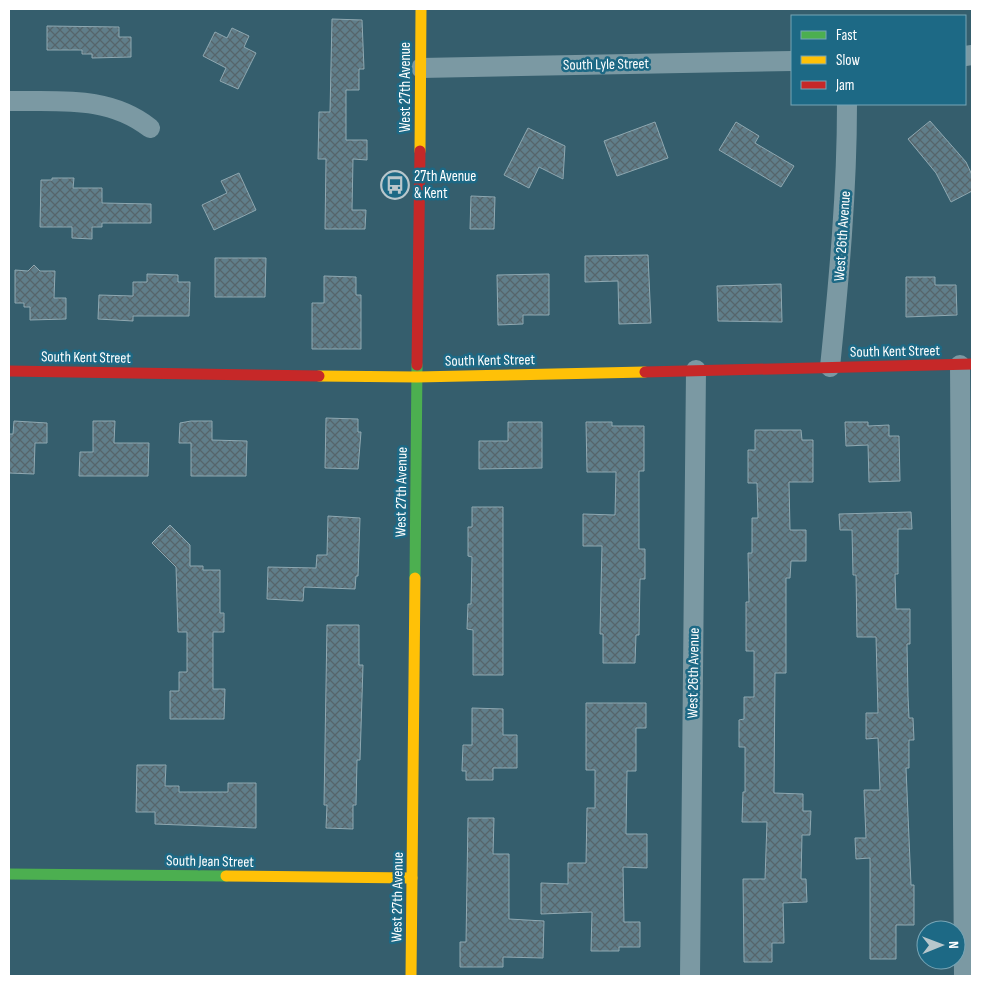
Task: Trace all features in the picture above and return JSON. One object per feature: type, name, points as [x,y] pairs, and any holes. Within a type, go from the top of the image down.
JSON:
[{"type":"street","name":"West 27th Avenue","points":[[411,976],[421,9]]},
{"type":"street","name":"South Lyle Street","points":[[421,68],[791,61]]},
{"type":"street","points":[[9,101],[94,102],[136,117],[150,128]]},
{"type":"street","name":"West 26th Avenue","points":[[830,367],[847,169],[847,105]]},
{"type":"street","name":"South Kent Street","points":[[9,371],[417,376],[966,364]]},
{"type":"street","points":[[964,976],[966,364]]},
{"type":"street","name":"West 26th Avenue","points":[[690,976],[696,370]]},
{"type":"street","name":"South Jean Street","points":[[9,874],[412,878]]},
{"type":"building","points":[[332,19],[362,20],[364,69],[359,69],[359,90],[346,90],[346,140],[367,140],[367,160],[353,159],[352,210],[366,210],[365,229],[325,229],[326,159],[318,159],[319,112],[330,112]]},
{"type":"building","points":[[47,26],[119,27],[119,37],[131,37],[131,57],[92,58],[92,54],[82,54],[82,50],[47,50]]},
{"type":"building","points":[[232,28],[249,36],[244,47],[256,53],[238,89],[220,81],[226,68],[203,56],[215,32],[227,38]]},
{"type":"building","points":[[930,121],[966,162],[972,175],[972,191],[951,202],[936,173],[908,139]]},
{"type":"building","points":[[655,122],[668,158],[617,176],[604,141]]},
{"type":"building","points":[[736,122],[759,136],[755,143],[794,166],[781,187],[719,150]]},
{"type":"building","points":[[528,128],[565,146],[563,179],[539,167],[529,188],[504,175]]},
{"type":"building","points":[[239,173],[256,210],[214,230],[202,205],[227,193],[221,181]]},
{"type":"building","points":[[52,178],[74,178],[73,188],[102,188],[102,203],[151,204],[151,223],[102,223],[102,227],[92,227],[92,239],[72,238],[72,227],[40,227],[41,180],[52,180]]},
{"type":"building","points":[[471,196],[495,197],[494,229],[470,229]]},
{"type":"building","points":[[648,255],[651,323],[619,324],[618,281],[585,282],[585,256]]},
{"type":"building","points":[[215,258],[266,258],[265,297],[215,297]]},
{"type":"building","points":[[34,265],[40,271],[55,271],[54,298],[66,298],[66,319],[30,320],[30,307],[24,307],[24,303],[15,303],[15,270],[28,271]]},
{"type":"building","points":[[147,274],[178,275],[178,282],[190,282],[189,316],[133,316],[133,321],[98,319],[99,295],[133,296],[133,282],[147,282]]},
{"type":"building","points":[[549,274],[549,315],[523,315],[523,324],[498,325],[497,275]]},
{"type":"building","points":[[324,276],[356,277],[356,295],[361,295],[361,349],[312,349],[312,303],[324,303]]},
{"type":"building","points":[[906,277],[935,277],[935,285],[956,285],[957,315],[906,317]]},
{"type":"building","points":[[781,284],[782,322],[718,321],[717,286]]},
{"type":"building","points":[[326,418],[358,419],[358,432],[361,432],[358,469],[325,468]]},
{"type":"building","points":[[14,421],[47,423],[47,443],[35,443],[34,474],[9,473],[9,434],[13,434]]},
{"type":"building","points":[[93,421],[115,421],[114,443],[149,443],[148,476],[79,476],[80,452],[93,452]]},
{"type":"building","points":[[212,421],[212,440],[247,441],[246,476],[191,476],[191,443],[179,443],[180,423]]},
{"type":"building","points":[[508,422],[542,422],[542,468],[479,469],[479,441],[508,441]]},
{"type":"building","points":[[586,422],[612,422],[612,426],[644,426],[644,471],[639,471],[639,549],[645,549],[645,579],[640,579],[639,635],[636,635],[635,663],[603,663],[603,634],[600,634],[602,546],[583,546],[583,514],[615,515],[616,472],[587,472]]},
{"type":"building","points":[[845,422],[868,422],[868,426],[889,425],[889,436],[899,436],[900,481],[869,482],[868,445],[846,446]]},
{"type":"building","points":[[755,430],[801,430],[802,440],[813,440],[813,482],[789,482],[790,530],[806,530],[806,561],[791,561],[790,578],[786,578],[786,673],[775,673],[774,793],[803,794],[803,811],[811,811],[810,835],[802,835],[801,879],[806,879],[807,902],[783,903],[784,943],[772,943],[772,962],[744,962],[743,879],[765,879],[767,822],[742,822],[743,792],[745,792],[745,747],[739,747],[739,720],[744,719],[744,697],[754,697],[754,651],[746,651],[746,602],[749,602],[748,553],[752,553],[752,518],[758,518],[757,483],[748,483],[748,450],[755,450]]},
{"type":"building","points":[[472,507],[503,507],[503,675],[473,675],[473,630],[467,629],[468,604],[471,604],[472,557],[468,556],[468,527],[472,527]]},
{"type":"building","points":[[911,512],[912,529],[898,529],[898,574],[895,574],[896,609],[910,609],[910,644],[907,644],[908,696],[909,718],[913,718],[914,740],[909,740],[909,768],[906,768],[911,885],[914,885],[914,925],[896,925],[896,959],[870,959],[870,858],[856,859],[855,838],[866,838],[864,790],[880,790],[878,738],[866,739],[866,713],[878,713],[876,637],[857,637],[856,575],[853,575],[852,530],[840,530],[839,514]]},
{"type":"building","points":[[328,516],[360,518],[358,576],[356,576],[355,589],[304,587],[303,601],[267,599],[268,567],[316,568],[317,555],[327,555]]},
{"type":"building","points":[[170,525],[190,545],[190,566],[203,566],[203,570],[220,570],[220,613],[224,613],[224,632],[213,632],[213,689],[225,689],[224,719],[170,719],[170,691],[179,691],[179,672],[187,672],[187,632],[178,632],[176,567],[152,543]]},
{"type":"building","points":[[327,625],[359,625],[359,665],[363,665],[360,760],[357,760],[356,805],[353,805],[353,829],[326,828],[327,805],[324,805]]},
{"type":"building","points":[[586,703],[646,703],[646,728],[636,728],[636,771],[627,771],[626,834],[647,834],[647,868],[623,867],[624,922],[640,922],[640,947],[619,947],[619,951],[591,951],[592,912],[541,914],[541,883],[568,884],[568,863],[586,863],[587,808],[595,808],[595,770],[586,770]]},
{"type":"building","points":[[472,708],[503,709],[503,735],[517,735],[517,768],[493,768],[493,780],[466,780],[466,771],[462,771],[463,745],[472,745]]},
{"type":"building","points":[[137,765],[166,765],[165,786],[179,786],[179,792],[228,792],[228,783],[256,783],[256,828],[155,824],[155,812],[136,812]]},
{"type":"building","points":[[468,818],[494,818],[493,854],[509,854],[509,919],[544,921],[543,958],[503,957],[503,967],[460,967],[460,942],[466,942]]},
{"type":"traffic: fast","points":[[415,578],[417,365]]},
{"type":"traffic: fast","points":[[9,874],[226,876]]},
{"type":"traffic: slow","points":[[420,151],[421,9]]},
{"type":"traffic: slow","points":[[319,376],[417,377],[645,372]]},
{"type":"traffic: slow","points":[[411,976],[415,578]]},
{"type":"traffic: slow","points":[[226,876],[412,878]]},
{"type":"traffic: jam","points":[[417,365],[420,151]]},
{"type":"traffic: jam","points":[[645,372],[972,364]]},
{"type":"traffic: jam","points":[[9,371],[319,376]]},
{"type":"place","name":"27th Avenue & Kent","points":[[395,185]]}]
